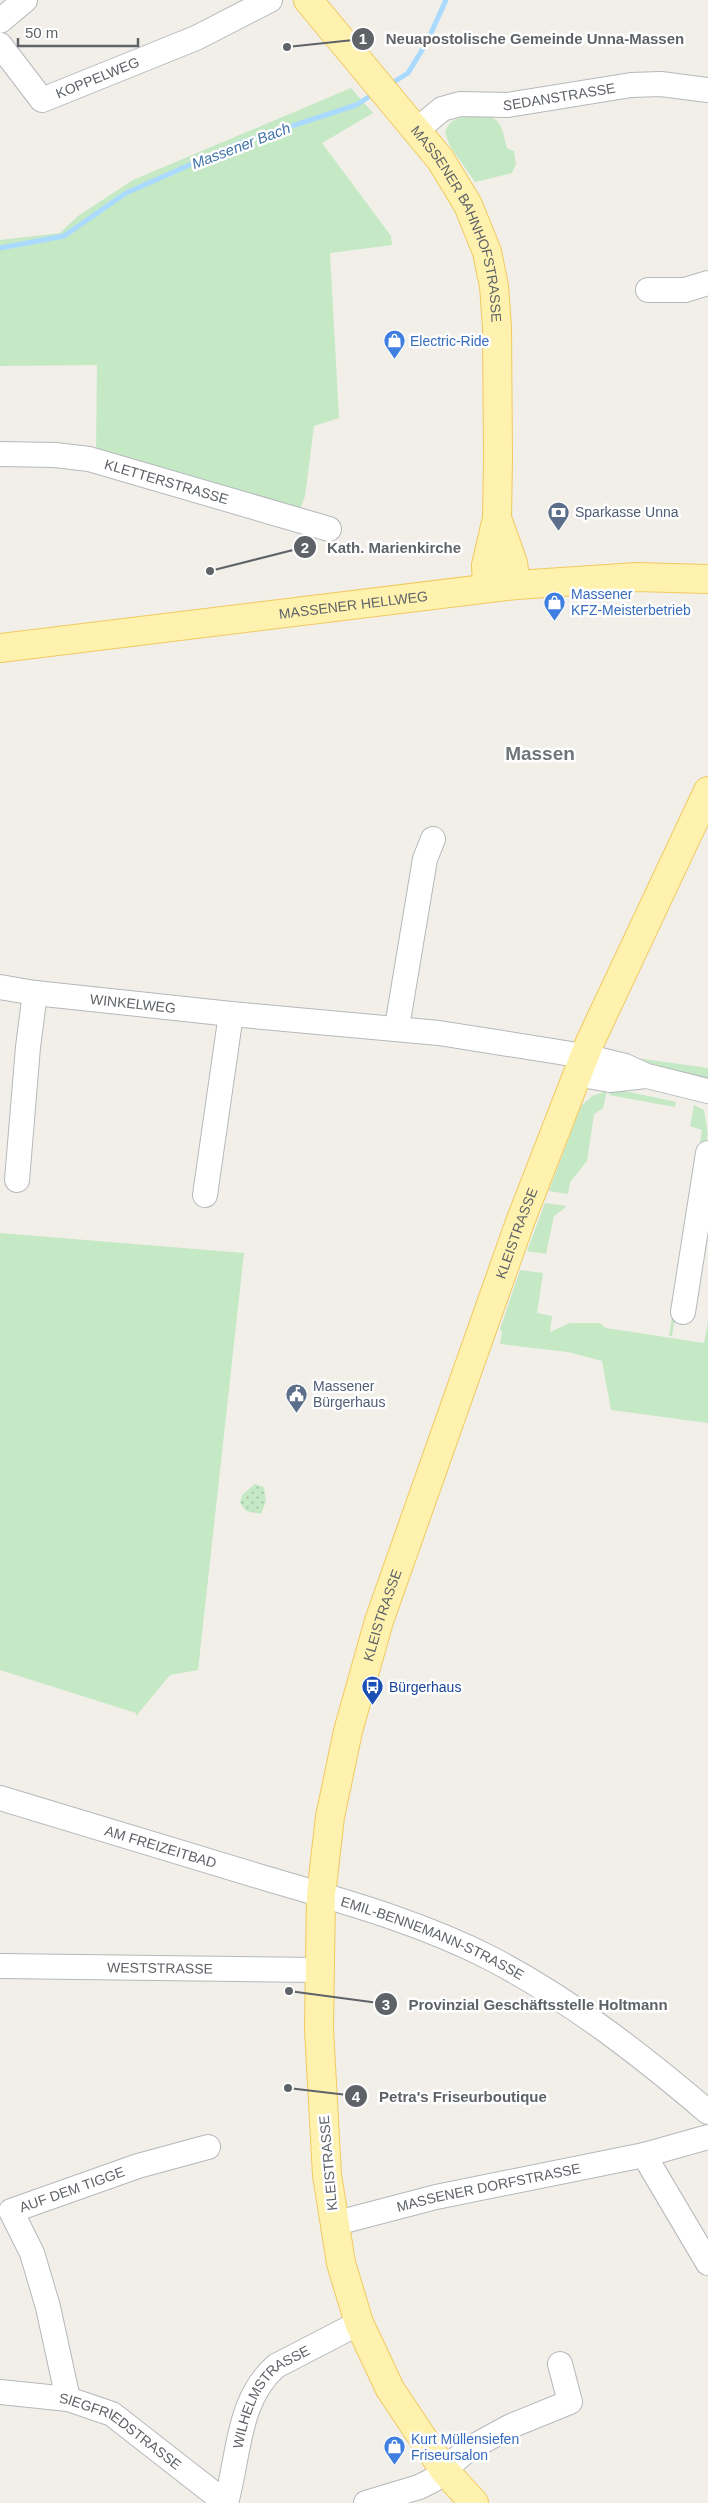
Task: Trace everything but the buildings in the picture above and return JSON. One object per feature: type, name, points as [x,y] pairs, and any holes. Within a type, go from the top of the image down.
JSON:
[{"type":"main road","name":"MASSENER BAHNHOFSTRASSE","points":[[308,0],[417,130],[461,192],[475,218],[487,252],[494,286],[498,330],[497,518],[486,565],[487,588]]},
{"type":"main road","name":"MASSENER BAHNHOFSTRASSE","points":[[497,518],[513,564],[516,585]]},
{"type":"main road","name":"MASSENER HELLWEG","points":[[0,648],[516,585],[636,577],[708,579]]},
{"type":"main road","name":"KLEISTRASSE","points":[[474,2503],[444,2470],[390,2390],[359,2322],[341,2263],[327,2175],[321,2083],[319,1970],[321,1895],[330,1817],[348,1731],[379,1621],[520,1222],[580,1065],[708,791]]},
{"type":"street","name":"KOPPELWEG","points":[[0,46],[42,100],[196,38],[270,0]]},
{"type":"street","points":[[0,21],[20,2]]},
{"type":"street","name":"SEDANSTRASSE","points":[[417,130],[442,109],[460,104],[508,105],[631,85],[661,84],[708,90]]},
{"type":"street","points":[[648,290],[685,290],[708,283]]},
{"type":"street","name":"KLETTERSTRASSE","points":[[0,454],[55,455],[89,459],[329,529]]},
{"type":"street","points":[[397,1027],[425,859],[433,839]]},
{"type":"street","name":"WINKELWEG","points":[[0,986],[35,993],[230,1014],[397,1027],[580,1065],[625,1066],[647,1076],[708,1091]]},
{"type":"street","points":[[17,1180],[28,1047],[35,993]]},
{"type":"street","points":[[205,1195],[230,1014]]},
{"type":"street","points":[[683,1312],[708,1153]]},
{"type":"street","name":"AM FREIZEITBAD","points":[[0,1798],[321,1895]]},
{"type":"street","name":"EMIL-BENNEMANN-STRASSE","points":[[321,1895],[410,1924],[489,1958],[575,2007],[666,2076],[708,2112]]},
{"type":"street","name":"WESTSTRASSE","points":[[0,1966],[319,1970]]},
{"type":"street","name":"MASSENER DORFSTRASSE","points":[[334,2224],[436,2197],[644,2155],[708,2137]]},
{"type":"street","name":"AUF DEM TIGGE","points":[[68,2399],[48,2307],[32,2253],[11,2211],[138,2166],[208,2148]]},
{"type":"street","points":[[644,2155],[708,2263]]},
{"type":"street","name":"WILHELMSTRASSE","points":[[226,2503],[234,2475],[240,2430],[258,2386],[276,2366],[359,2322]]},
{"type":"street","points":[[366,2503],[419,2487],[444,2470],[467,2450],[511,2426],[570,2402],[560,2364]]},
{"type":"street","name":"SIEGFRIEDSTRASSE","points":[[0,2392],[68,2399],[94,2407],[126,2423],[226,2503]]},
{"type":"green space","points":[[351,88],[373,113],[322,143],[391,236],[392,245],[330,253],[339,418],[314,426],[305,496],[299,512],[96,453],[97,365],[0,366],[0,240],[60,233],[78,216],[133,180]]},
{"type":"green space","points":[[473,115],[490,117],[495,119],[501,126],[507,148],[514,151],[516,164],[512,173],[475,182],[450,146],[445,133],[449,124],[459,118]]},
{"type":"green space","points":[[617,1051],[629,1057],[708,1068],[708,1080],[613,1058]]},
{"type":"green space","points":[[607,1091],[603,1108],[594,1114],[587,1161],[570,1182],[568,1194],[549,1191],[581,1106],[592,1096]]},
{"type":"green space","points":[[609,1091],[625,1091],[676,1102],[675,1107],[609,1095]]},
{"type":"green space","points":[[694,1105],[704,1110],[708,1135],[703,1150],[672,1336],[669,1336],[702,1130],[690,1126]]},
{"type":"green space","points":[[545,1203],[566,1206],[554,1216],[546,1254],[527,1251]]},
{"type":"green space","points":[[0,1233],[244,1253],[198,1670],[170,1675],[136,1716],[136,1713],[0,1670]]},
{"type":"green space","points":[[520,1270],[543,1273],[537,1313],[552,1316],[550,1332],[570,1323],[600,1323],[606,1328],[704,1343],[708,1322],[708,1423],[611,1410],[602,1361],[568,1352],[500,1344],[502,1332],[500,1329]]},
{"type":"green space","points":[[255,1484],[264,1487],[266,1501],[261,1514],[246,1511],[240,1503],[242,1495]]},
{"type":"waterway","name":"Massener Bach","points":[[389,85],[408,73],[427,42],[446,0]]},
{"type":"waterway","name":"Massener Bach","points":[[0,248],[64,236],[126,193],[237,144],[356,105],[375,93]]},
{"type":"place","name":"Neuapostolische Gemeinde Unna-Massen","points":[[287,47]]},
{"type":"place","name":"Electric-Ride","points":[[394,360]]},
{"type":"place","name":"Sparkasse Unna","points":[[559,531]]},
{"type":"place","name":"Kath. Marienkirche","points":[[210,571]]},
{"type":"place","name":"Massener KFZ-Meisterbetrieb","points":[[555,621]]},
{"type":"place","name":"Massener Bürgerhaus","points":[[297,1413]]},
{"type":"place","name":"Bürgerhaus","points":[[373,1706]]},
{"type":"place","name":"Provinzial Geschäftsstelle Holtmann","points":[[289,1991]]},
{"type":"place","name":"Petra's Friseurboutique","points":[[288,2088]]},
{"type":"place","name":"Kurt Müllensiefen Friseursalon","points":[[395,2466]]},
{"type":"district","name":"Massen","points":[[540,753]]}]
